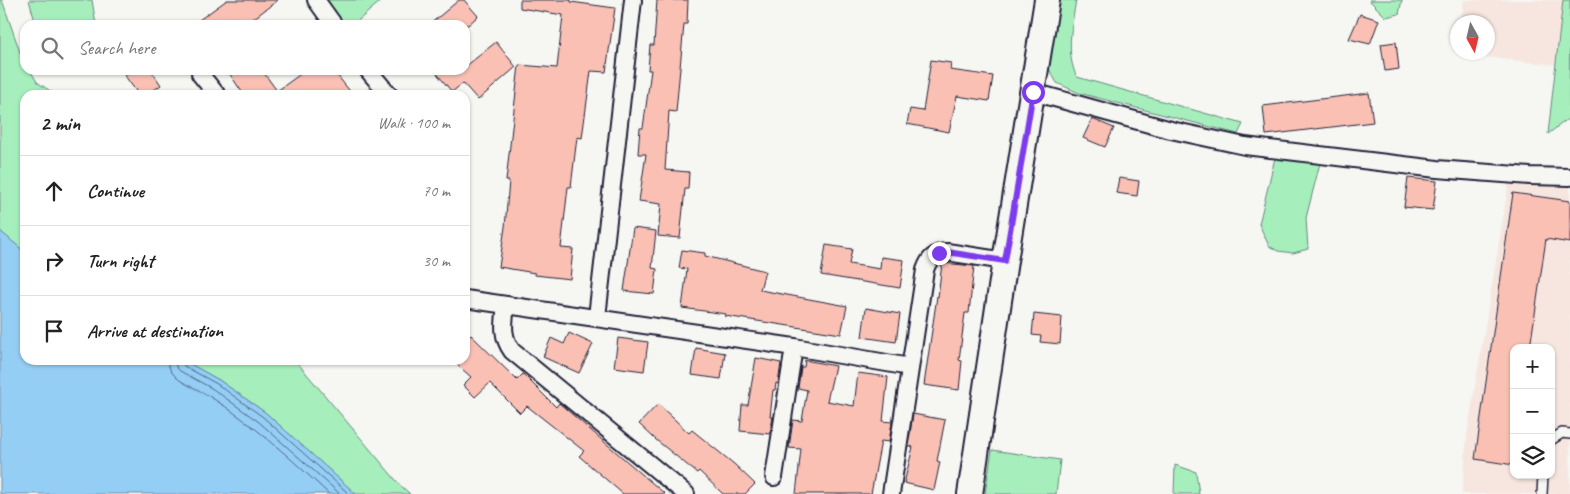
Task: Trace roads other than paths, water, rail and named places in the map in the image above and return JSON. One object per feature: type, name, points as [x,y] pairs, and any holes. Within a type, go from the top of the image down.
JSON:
[{"type":"street","points":[[316,0],[330,20]]},
{"type":"street","points":[[597,317],[633,0]]},
{"type":"street","points":[[970,494],[1047,0]]},
{"type":"street","points":[[201,75],[214,90]]},
{"type":"street","points":[[372,75],[385,90]]},
{"type":"street","points":[[1033,92],[1171,130],[1245,146],[1437,169],[1570,177]]},
{"type":"street","points":[[891,494],[925,270],[932,257],[939,253],[947,252],[1005,261]]},
{"type":"street","points":[[470,300],[794,347],[910,367]]},
{"type":"street","points":[[506,305],[503,330],[504,337],[512,351],[686,494]]},
{"type":"street","points":[[774,477],[794,347]]},
{"type":"lane","points":[[1555,437],[1562,433],[1570,434]]},
{"type":"lane","points":[[1542,494],[1543,479]]},
{"type":"water","points":[[0,231],[20,248],[20,365],[192,365],[219,380],[266,413],[356,494],[0,494]]}]
